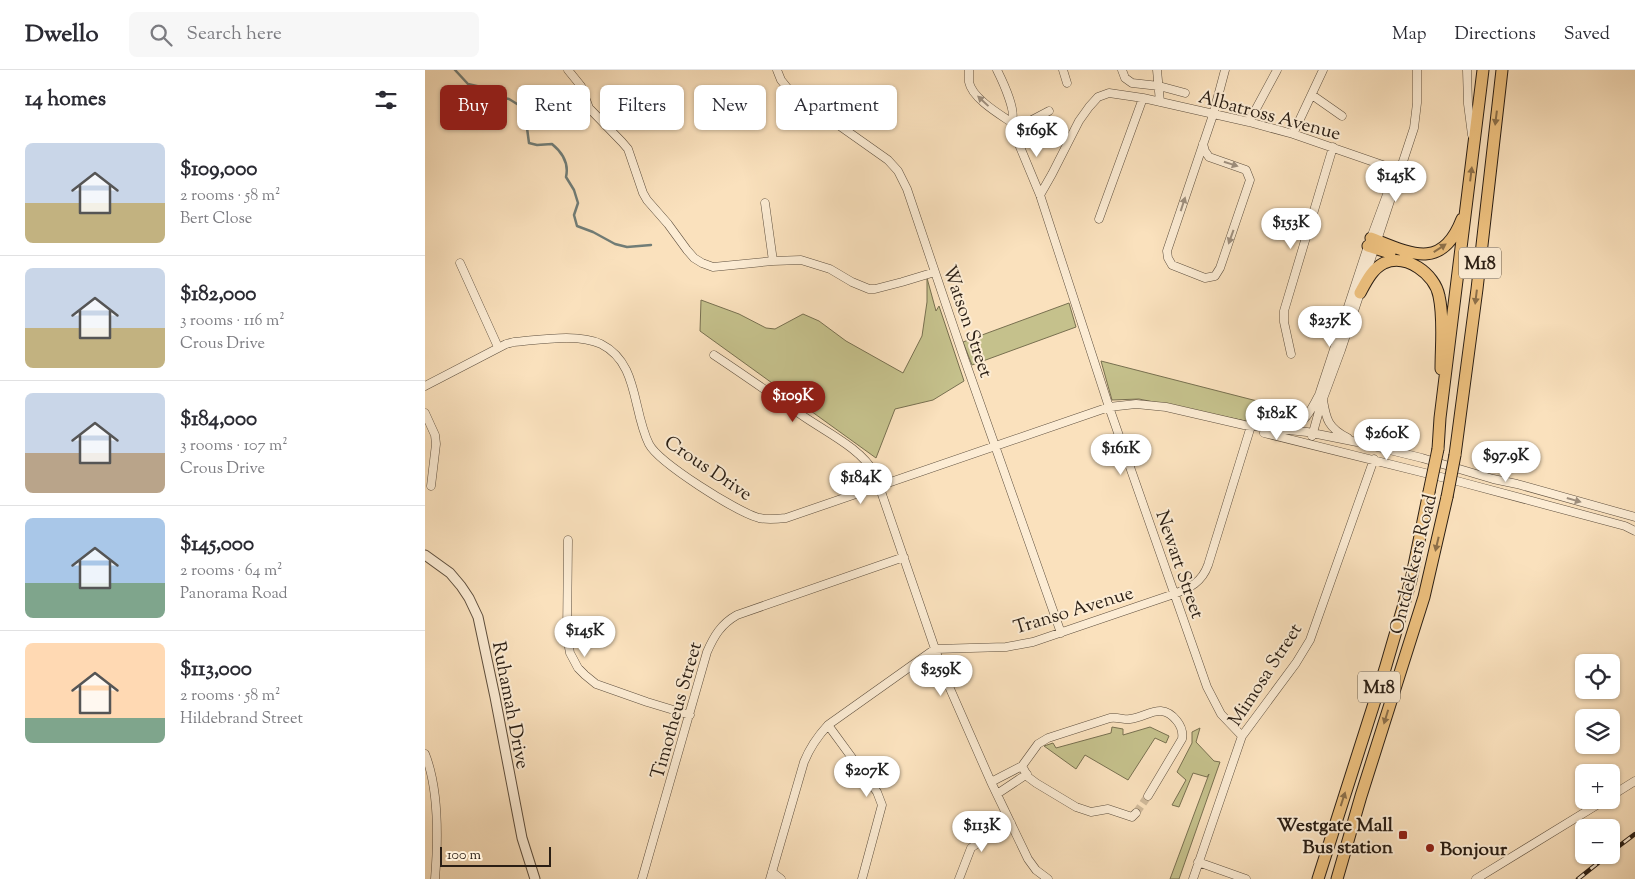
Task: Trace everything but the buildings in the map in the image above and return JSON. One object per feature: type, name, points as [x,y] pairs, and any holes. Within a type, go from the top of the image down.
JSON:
[{"type":"main road","name":"Ontdekkers Road","points":[[1318,879],[1385,669],[1411,580],[1438,448],[1440,418],[1483,70]]},
{"type":"main road","name":"Ontdekkers Road","points":[[1337,879],[1364,787],[1425,597],[1447,497],[1455,455],[1477,289],[1502,70]]},
{"type":"main road","points":[[1373,243],[1418,254],[1432,253],[1445,246],[1450,240],[1461,222],[1467,205]]},
{"type":"main road","points":[[1373,243],[1418,262],[1429,272],[1436,285],[1441,312],[1440,418]]},
{"type":"main road","points":[[1360,293],[1374,270],[1391,260],[1399,260],[1413,265],[1436,285]]},
{"type":"street","points":[[568,70],[581,86],[589,108],[628,149],[647,200],[694,258],[702,263],[713,267],[801,260],[830,269],[869,289],[935,272]]},
{"type":"street","name":"Watson Street","points":[[777,70],[781,80],[789,90],[888,160],[895,167],[907,189],[1061,633]]},
{"type":"street","points":[[969,70],[969,81],[975,93],[1012,126],[1049,111]]},
{"type":"street","name":"Newart Street","points":[[997,70],[1011,105],[1014,117],[1012,126],[1040,195],[1109,407],[1174,594],[1214,702],[1224,718],[1242,736]]},
{"type":"street","points":[[1063,70],[1067,83]]},
{"type":"street","points":[[1122,70],[1123,75],[1128,81],[1185,93]]},
{"type":"street","points":[[1157,70],[1160,102]]},
{"type":"street","points":[[1203,144],[1209,157],[1246,170],[1250,177],[1250,184],[1218,273],[1211,278],[1205,278],[1171,263],[1167,251],[1213,114],[1225,70]]},
{"type":"street","points":[[1249,122],[1277,70]]},
{"type":"street","points":[[1293,134],[1323,70]]},
{"type":"street","points":[[1267,429],[1298,425],[1304,420],[1321,397],[1341,350],[1360,293],[1373,243],[1398,181],[1416,117],[1417,70]]},
{"type":"street","name":"Ontdekkers Road","points":[[1467,70],[1468,104],[1475,144]]},
{"type":"street","name":"Albatross Avenue","points":[[1040,195],[1079,121],[1094,100],[1102,94],[1109,93],[1143,98],[1249,122],[1293,134],[1397,170]]},
{"type":"street","points":[[1311,95],[1342,116]]},
{"type":"street","points":[[1099,219],[1143,98]]},
{"type":"street","points":[[1291,354],[1284,322],[1284,311],[1333,147]]},
{"type":"street","points":[[1307,442],[1397,170],[1403,159]]},
{"type":"street","points":[[765,203],[773,261]]},
{"type":"street","points":[[460,263],[498,347]]},
{"type":"street","name":"Crous Drive","points":[[425,386],[498,347],[513,342],[578,339],[597,343],[609,349],[619,358],[629,376],[645,434],[653,450],[666,462],[706,489],[751,515],[766,519],[785,518],[1109,407],[1136,404],[1166,407],[1249,427],[1559,508],[1625,526],[1635,531]]},
{"type":"street","points":[[714,355],[863,458],[875,474],[944,675],[991,782],[1029,859],[1036,870],[1048,879]]},
{"type":"street","points":[[1321,397],[1326,418],[1332,427],[1342,435],[1357,442]]},
{"type":"street","points":[[425,413],[435,435],[436,444],[431,486]]},
{"type":"street","name":"Crous Drive","points":[[1249,427],[1310,433],[1357,442],[1422,458],[1635,518]]},
{"type":"street","name":"Transo Avenue","points":[[935,649],[1006,647],[1033,642],[1174,594],[1197,583],[1205,574],[1249,427]]},
{"type":"street","name":"Mimosa Street","points":[[1193,879],[1242,736],[1296,663],[1310,640],[1374,459]]},
{"type":"street","points":[[568,540],[567,636],[570,653],[578,668],[596,684],[690,715]]},
{"type":"street","name":"Ruhamah Drive","points":[[425,555],[450,573],[469,598],[478,617],[522,838],[535,879]]},
{"type":"street","name":"Timotheus Street","points":[[642,879],[707,652],[719,628],[737,615],[904,557]]},
{"type":"street","points":[[781,879],[771,876],[804,762],[817,736],[828,725],[935,649]]},
{"type":"street","points":[[991,782],[1022,766],[1038,744],[1048,738],[1110,718],[1118,717],[1130,720],[1153,712],[1167,712],[1180,726],[1183,735],[1182,740],[1148,796]]},
{"type":"street","points":[[828,725],[877,792],[882,805],[863,879]]},
{"type":"street","points":[[425,754],[432,784],[435,815],[437,848],[435,879]]},
{"type":"street","points":[[1022,766],[1036,783],[1088,812],[1108,809],[1132,817],[1136,813]]},
{"type":"street","points":[[997,794],[1027,774]]},
{"type":"street","points":[[1620,790],[1635,781]]},
{"type":"street","points":[[1476,879],[1590,809]]},
{"type":"street","points":[[959,879],[971,848],[1002,825],[1011,822]]},
{"type":"street","points":[[1198,862],[1246,879]]},
{"type":"shaded area","points":[[927,278],[936,311],[939,306],[964,381],[933,400],[895,409],[876,458],[700,331],[701,300],[739,314],[766,328],[775,329],[803,314],[819,321],[846,341],[903,373],[922,336],[927,302]]},
{"type":"shaded area","points":[[1069,303],[1076,327],[972,365],[963,342]]},
{"type":"shaded area","points":[[1101,361],[1300,412],[1292,423],[1265,425],[1139,399],[1112,400]]},
{"type":"shaded area","points":[[1112,727],[1123,729],[1123,735],[1150,727],[1169,736],[1166,743],[1155,738],[1128,780],[1085,755],[1076,769],[1044,746],[1053,743],[1056,748],[1111,733]]},
{"type":"shaded area","points":[[1200,728],[1196,742],[1214,761],[1220,762],[1179,879],[1170,879],[1209,774],[1207,777],[1193,773],[1179,807],[1172,805],[1186,780],[1177,772],[1192,743],[1192,732]]},
{"type":"waterway","points":[[455,70],[468,84],[481,87],[493,96],[509,99],[530,112],[531,123],[527,128],[529,143],[537,145],[552,144],[564,159],[567,168],[566,177],[574,190],[578,203],[574,215],[577,226],[615,244],[627,247],[651,245]]},
{"type":"tunnel","points":[[1136,813],[1148,796]]},
{"type":"railway","points":[[1620,845],[1635,834]]},
{"type":"railway","points":[[1578,879],[1597,864]]},
{"type":"place","name":"Westgate Mall Bus station","points":[[1403,835]]},
{"type":"place","name":"Bonjour","points":[[1430,848]]}]
